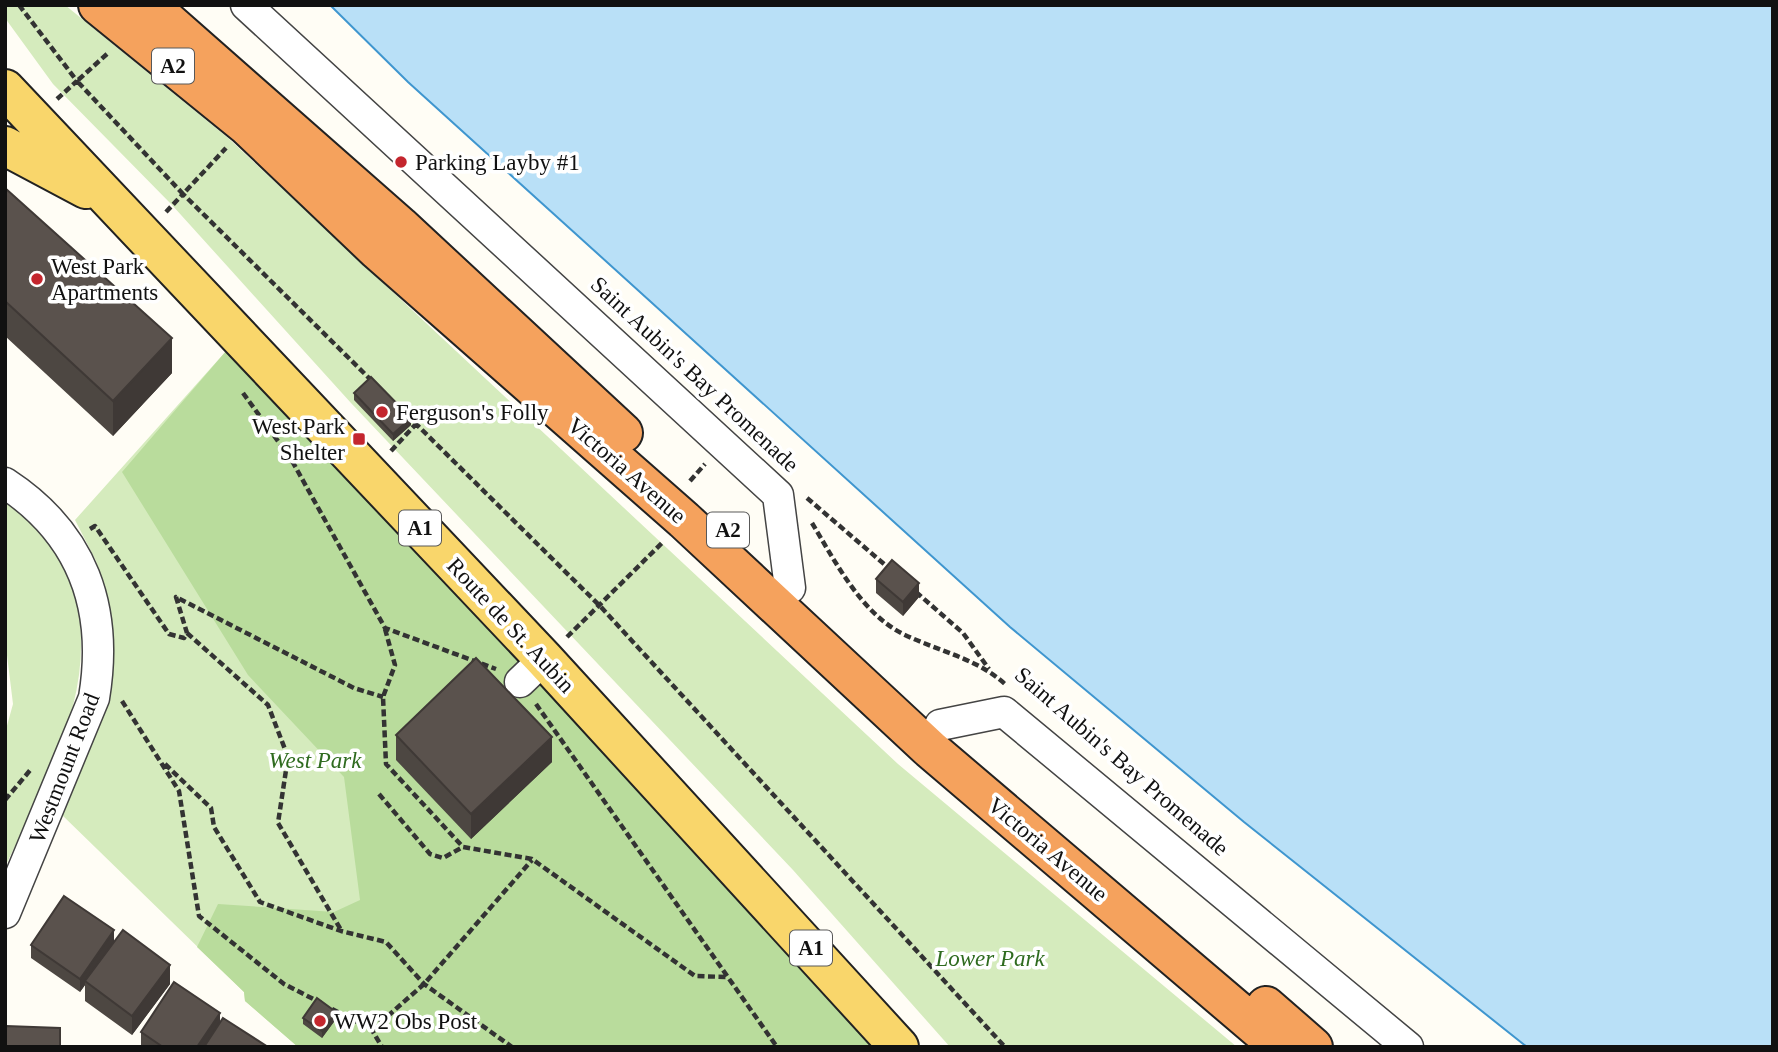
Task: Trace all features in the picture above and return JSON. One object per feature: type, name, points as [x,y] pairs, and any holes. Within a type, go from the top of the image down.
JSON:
[{"type":"highway","name":"Victoria Avenue","points":[[99,5],[140,19],[400,226],[930,749],[1280,1047]]},
{"type":"highway","name":"Victoria Avenue","points":[[140,19],[377,250],[683,504],[790,588],[940,725],[1313,1047]]},
{"type":"main road","name":"Route de St. Aubin","points":[[25,97],[118,207],[532,671],[900,1047]]},
{"type":"main road","name":"Route de St. Aubin","points":[[5,146],[118,207]]},
{"type":"street","points":[[246,5],[778,495],[790,588]]},
{"type":"street","name":"Westmount Road","points":[[5,483],[27,497],[68,540],[88,583],[100,633],[100,665],[94,698],[78,743],[5,913]]},
{"type":"street","points":[[940,725],[1004,712],[1408,1047]]},
{"type":"path","points":[[19,5],[77,81],[183,194],[379,387]]},
{"type":"path","points":[[25,97],[77,81],[140,19]]},
{"type":"path","points":[[144,236],[247,126]]},
{"type":"path","points":[[362,389],[370,378]]},
{"type":"path","points":[[238,385],[291,458],[385,628],[395,665],[383,698],[386,764],[463,847],[532,859],[695,976],[728,978]]},
{"type":"path","points":[[397,405],[600,606],[1006,1047]]},
{"type":"path","points":[[394,448],[416,424]]},
{"type":"path","points":[[575,629],[600,606],[683,504],[723,445]]},
{"type":"path","points":[[797,489],[894,572]]},
{"type":"path","name":"Saint Aubin's Bay Promenade","points":[[807,514],[853,592],[901,633],[989,670],[1009,688]]},
{"type":"path","points":[[68,540],[95,526],[169,634],[184,638],[187,633]]},
{"type":"path","points":[[913,589],[963,633],[989,670]]},
{"type":"path","points":[[341,931],[278,823],[288,757],[268,705],[187,633],[176,597],[354,688],[383,698]]},
{"type":"path","points":[[385,628],[499,670],[532,671],[728,978],[777,1047]]},
{"type":"path","points":[[100,665],[179,791],[199,916],[284,984],[372,1030],[382,1047]]},
{"type":"path","points":[[159,758],[211,808],[214,827],[260,902],[341,931],[386,942],[424,984],[512,1047]]},
{"type":"path","points":[[379,794],[430,854],[443,858],[463,847]]},
{"type":"path","points":[[372,1030],[424,984],[532,859]]},
{"type":"green space","name":"Lower Park","points":[[5,5],[65,5],[227,137],[898,764],[1237,1047],[950,1047],[793,870],[351,403],[172,205],[53,84],[5,18]]},
{"type":"green space","name":"West Park","points":[[227,350],[840,1005],[298,1047],[245,1001],[244,992],[61,814],[101,723],[113,642],[96,561],[75,520]]},
{"type":"green space","name":"West Park","points":[[227,350],[840,1005],[876,1047],[298,1047],[245,1001],[244,992],[197,947],[218,904],[334,912],[360,900],[344,777],[248,675],[122,472]]},
{"type":"green space","points":[[5,496],[47,539],[68,568],[74,587],[81,635],[80,670],[63,738],[5,867],[5,733],[13,704],[5,639]]},
{"type":"water","points":[[330,5],[1773,5],[1773,1047],[1527,1047],[1244,822],[1010,627],[408,82]]},
{"type":"building","name":"West Park Apartments","points":[[5,188],[172,338],[113,401],[5,301]]},
{"type":"building","name":"Ferguson's Folly","points":[[371,377],[411,418],[393,434],[354,393]]},
{"type":"building","points":[[892,560],[919,583],[903,602],[876,579]]},
{"type":"building","points":[[476,658],[552,737],[471,814],[396,735]]},
{"type":"building","points":[[64,896],[114,930],[80,979],[31,945]]},
{"type":"building","points":[[123,930],[170,965],[132,1016],[85,981]]},
{"type":"building","points":[[174,982],[220,1013],[197,1047],[163,1047],[141,1032]]},
{"type":"building","name":"WW2 Obs Post","points":[[317,998],[336,1012],[322,1031],[303,1018]]},
{"type":"building","points":[[223,1018],[268,1047],[204,1047]]},
{"type":"building","points":[[6,1026],[60,1028],[60,1047],[5,1047]]},
{"type":"place","name":"Parking Layby #1","points":[[401,162]]},
{"type":"place","name":"West Park Apartments","points":[[37,279]]},
{"type":"place","name":"Ferguson's Folly","points":[[382,412]]},
{"type":"place","name":"West Park Shelter","points":[[359,439]]},
{"type":"place","name":"WW2 Obs Post","points":[[320,1021]]}]
